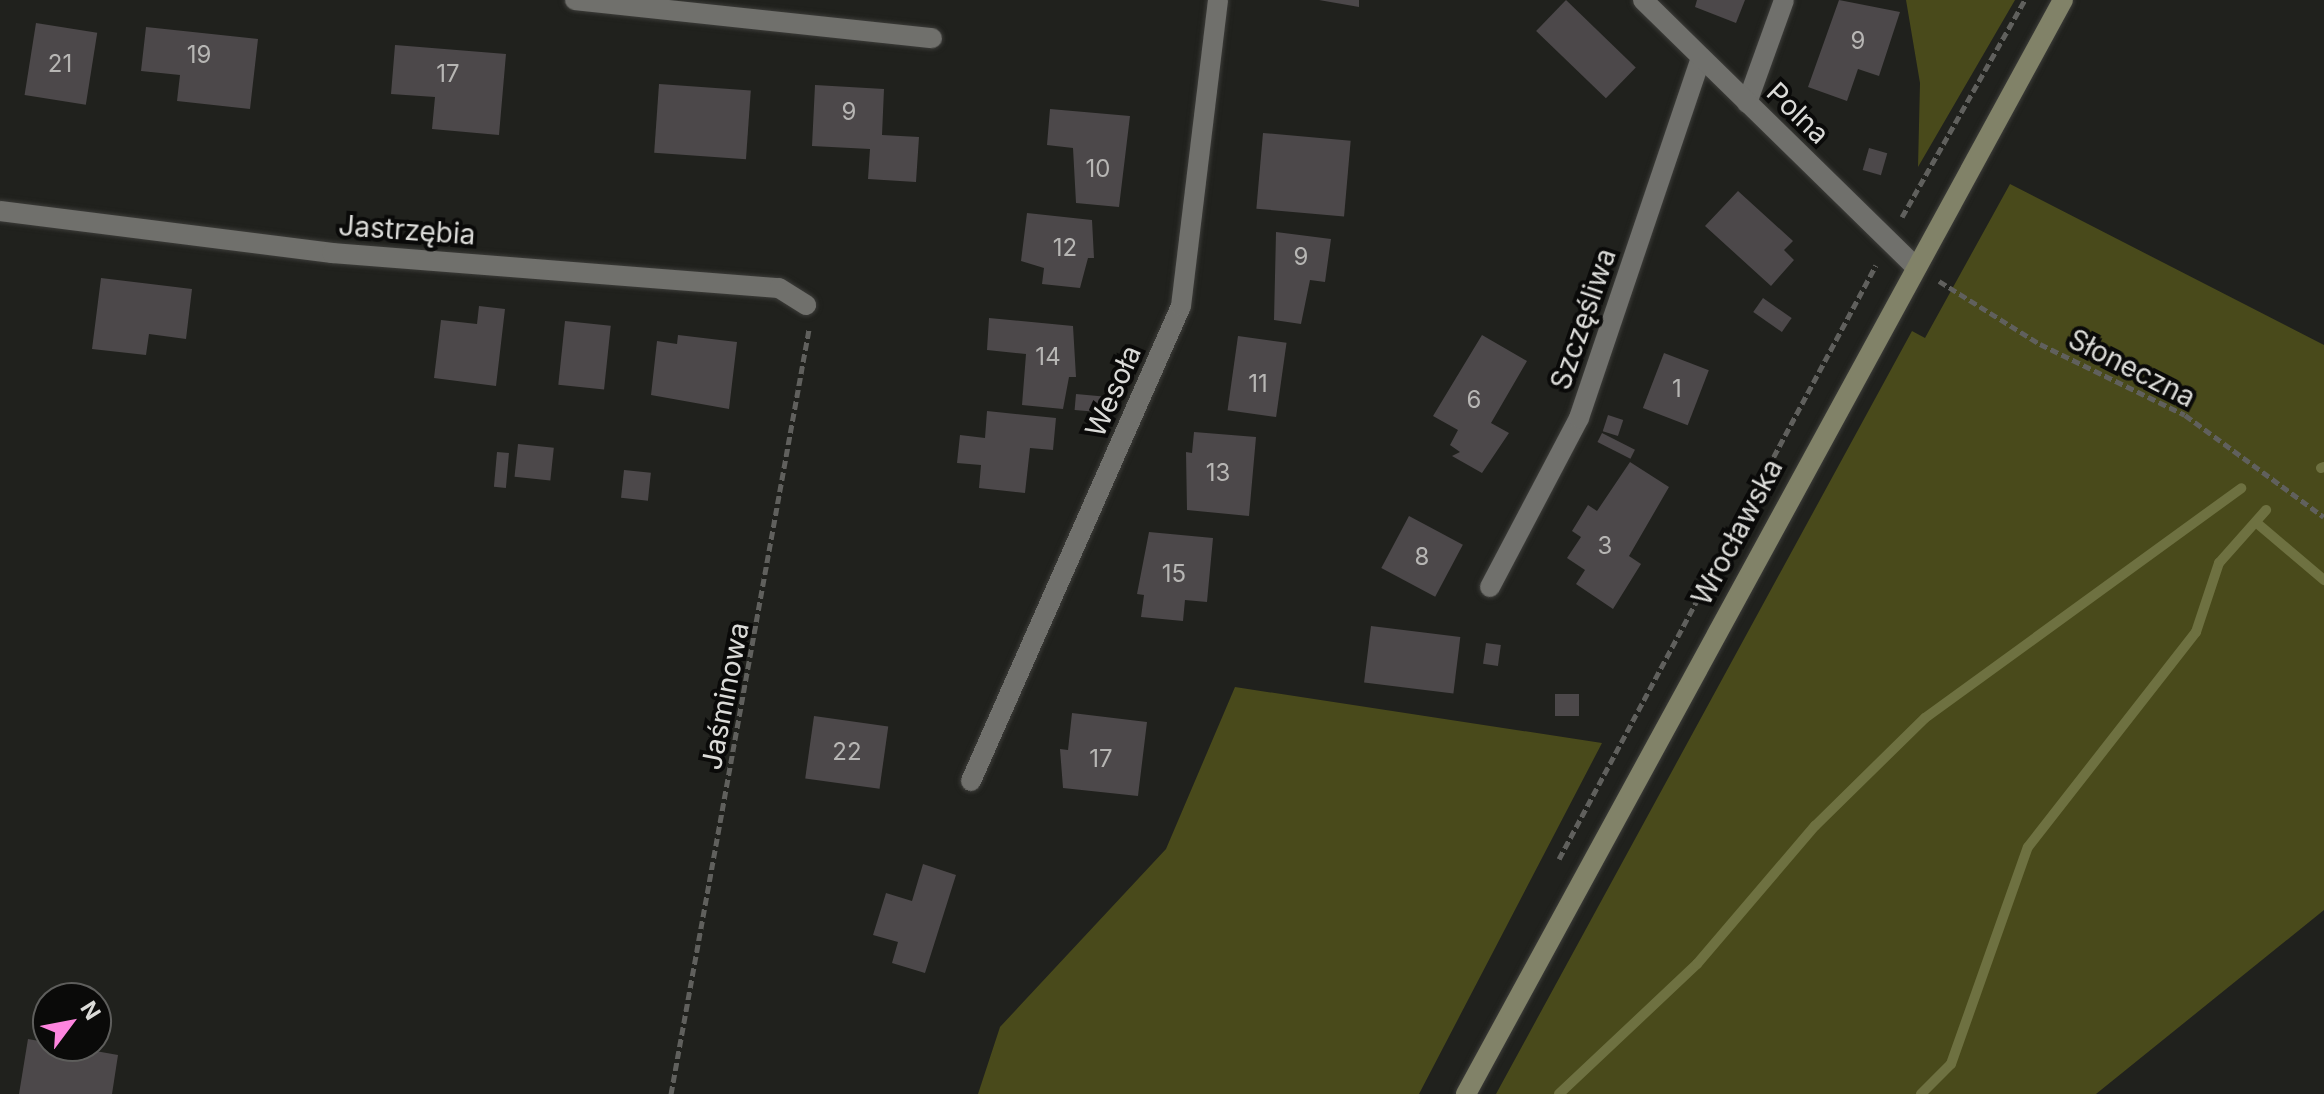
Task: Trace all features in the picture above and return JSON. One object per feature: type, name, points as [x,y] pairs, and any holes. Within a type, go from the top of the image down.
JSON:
[{"type":"main road","name":"Wrocławska","points":[[1466,1094],[1915,266],[2063,0]]},
{"type":"street","points":[[583,0],[932,38]]},
{"type":"street","name":"Wesoła","points":[[971,781],[1181,306],[1218,0]]},
{"type":"street","name":"Polna","points":[[1643,0],[1915,266]]},
{"type":"street","points":[[1747,103],[1784,0]]},
{"type":"street","name":"Szczęśliwa","points":[[1490,587],[1579,418],[1701,58]]},
{"type":"street","name":"Jastrzębia","points":[[0,211],[332,253],[779,288],[806,305]]},
{"type":"path","points":[[1556,866],[1889,240],[2025,0]]},
{"type":"path","name":"Słoneczna","points":[[1915,266],[2040,344],[2185,415],[2324,517]]},
{"type":"path","name":"Jaśminowa","points":[[671,1094],[811,347],[806,305]]},
{"type":"shaded area","points":[[1906,0],[2015,0],[1918,167],[1920,83]]},
{"type":"shaded area","points":[[2010,184],[2324,345],[2324,910],[2096,1094],[1496,1094],[1912,331],[1925,338]]},
{"type":"shaded area","points":[[1235,687],[1602,743],[1419,1094],[978,1094],[1000,1027],[1166,849]]},
{"type":"building","points":[[1319,0],[1359,0],[1359,7]]},
{"type":"building","points":[[1566,0],[1636,67],[1606,98],[1536,31]]},
{"type":"building","points":[[1697,0],[1745,0],[1736,23],[1695,7]]},
{"type":"building","points":[[1839,0],[1900,12],[1879,76],[1858,69],[1847,101],[1808,87]]},
{"type":"building","points":[[36,23],[97,33],[86,105],[25,95]]},
{"type":"building","points":[[146,27],[258,39],[250,109],[177,101],[180,75],[141,71]]},
{"type":"building","points":[[395,45],[506,54],[499,135],[432,129],[435,97],[391,94]]},
{"type":"building","points":[[659,84],[751,90],[746,159],[654,153]]},
{"type":"building","points":[[815,85],[884,89],[882,135],[919,137],[916,182],[868,179],[870,149],[812,146]]},
{"type":"building","points":[[1050,109],[1130,116],[1119,207],[1076,203],[1073,148],[1047,145]]},
{"type":"building","points":[[1263,133],[1351,141],[1344,216],[1256,209]]},
{"type":"building","points":[[1869,148],[1887,153],[1881,175],[1863,170]]},
{"type":"building","points":[[1738,191],[1793,241],[1784,250],[1794,260],[1771,286],[1705,226]]},
{"type":"building","points":[[1027,213],[1092,220],[1094,258],[1088,258],[1080,288],[1042,284],[1044,268],[1021,261]]},
{"type":"building","points":[[1276,232],[1331,239],[1325,282],[1310,280],[1301,324],[1274,320]]},
{"type":"building","points":[[101,278],[192,289],[186,339],[149,334],[146,355],[92,349]]},
{"type":"building","points":[[1763,298],[1792,318],[1782,332],[1753,312]]},
{"type":"building","points":[[479,306],[505,309],[496,386],[434,378],[441,320],[477,324]]},
{"type":"building","points":[[989,318],[1073,326],[1076,377],[1069,377],[1063,409],[1022,405],[1026,354],[987,350]]},
{"type":"building","points":[[565,321],[611,326],[604,389],[558,385]]},
{"type":"building","points":[[678,335],[737,342],[729,409],[651,395],[657,341],[677,344]]},
{"type":"building","points":[[1482,335],[1527,361],[1491,423],[1509,433],[1482,473],[1452,456],[1460,452],[1450,445],[1458,430],[1433,416]]},
{"type":"building","points":[[1238,336],[1287,343],[1276,417],[1228,410]]},
{"type":"building","points":[[1664,353],[1709,370],[1688,425],[1643,408]]},
{"type":"building","points":[[1076,394],[1109,397],[1107,413],[1075,410]]},
{"type":"building","points":[[987,411],[1056,418],[1053,450],[1030,448],[1025,493],[979,488],[981,465],[957,463],[960,435],[985,438]]},
{"type":"building","points":[[1608,415],[1623,420],[1618,436],[1603,431]]},
{"type":"building","points":[[1194,432],[1256,437],[1249,516],[1187,510],[1186,452],[1192,453]]},
{"type":"building","points":[[1602,433],[1635,450],[1630,459],[1597,442]]},
{"type":"building","points":[[518,444],[554,448],[550,481],[515,477]]},
{"type":"building","points":[[497,452],[509,453],[506,488],[494,487]]},
{"type":"building","points":[[1630,462],[1669,487],[1629,556],[1641,564],[1613,609],[1576,584],[1585,570],[1567,558],[1581,537],[1572,531],[1588,505],[1597,511]]},
{"type":"building","points":[[624,470],[651,473],[648,501],[621,498]]},
{"type":"building","points":[[1409,516],[1463,545],[1435,597],[1381,568]]},
{"type":"building","points":[[1149,532],[1213,538],[1207,602],[1185,600],[1183,621],[1141,617],[1144,595],[1137,594]]},
{"type":"building","points":[[1371,626],[1460,637],[1453,694],[1364,683]]},
{"type":"building","points":[[1486,643],[1501,645],[1498,666],[1483,664]]},
{"type":"building","points":[[1555,694],[1579,694],[1579,716],[1555,716]]},
{"type":"building","points":[[1072,713],[1147,722],[1138,796],[1063,788],[1060,749],[1068,750]]},
{"type":"building","points":[[814,716],[888,726],[880,789],[805,778]]},
{"type":"building","points":[[923,864],[956,875],[925,973],[892,963],[898,942],[873,935],[886,893],[912,901]]},
{"type":"building","points":[[28,1039],[32,1040],[32,1062],[112,1062],[112,1054],[118,1055],[112,1094],[19,1094]]},
{"type":"waterway","points":[[1559,1094],[1697,964],[1815,826],[1925,718],[2241,488]]},
{"type":"waterway","points":[[1921,1094],[1951,1064],[2028,847],[2196,632],[2219,563],[2266,510]]},
{"type":"waterway","points":[[2258,524],[2324,580]]}]
